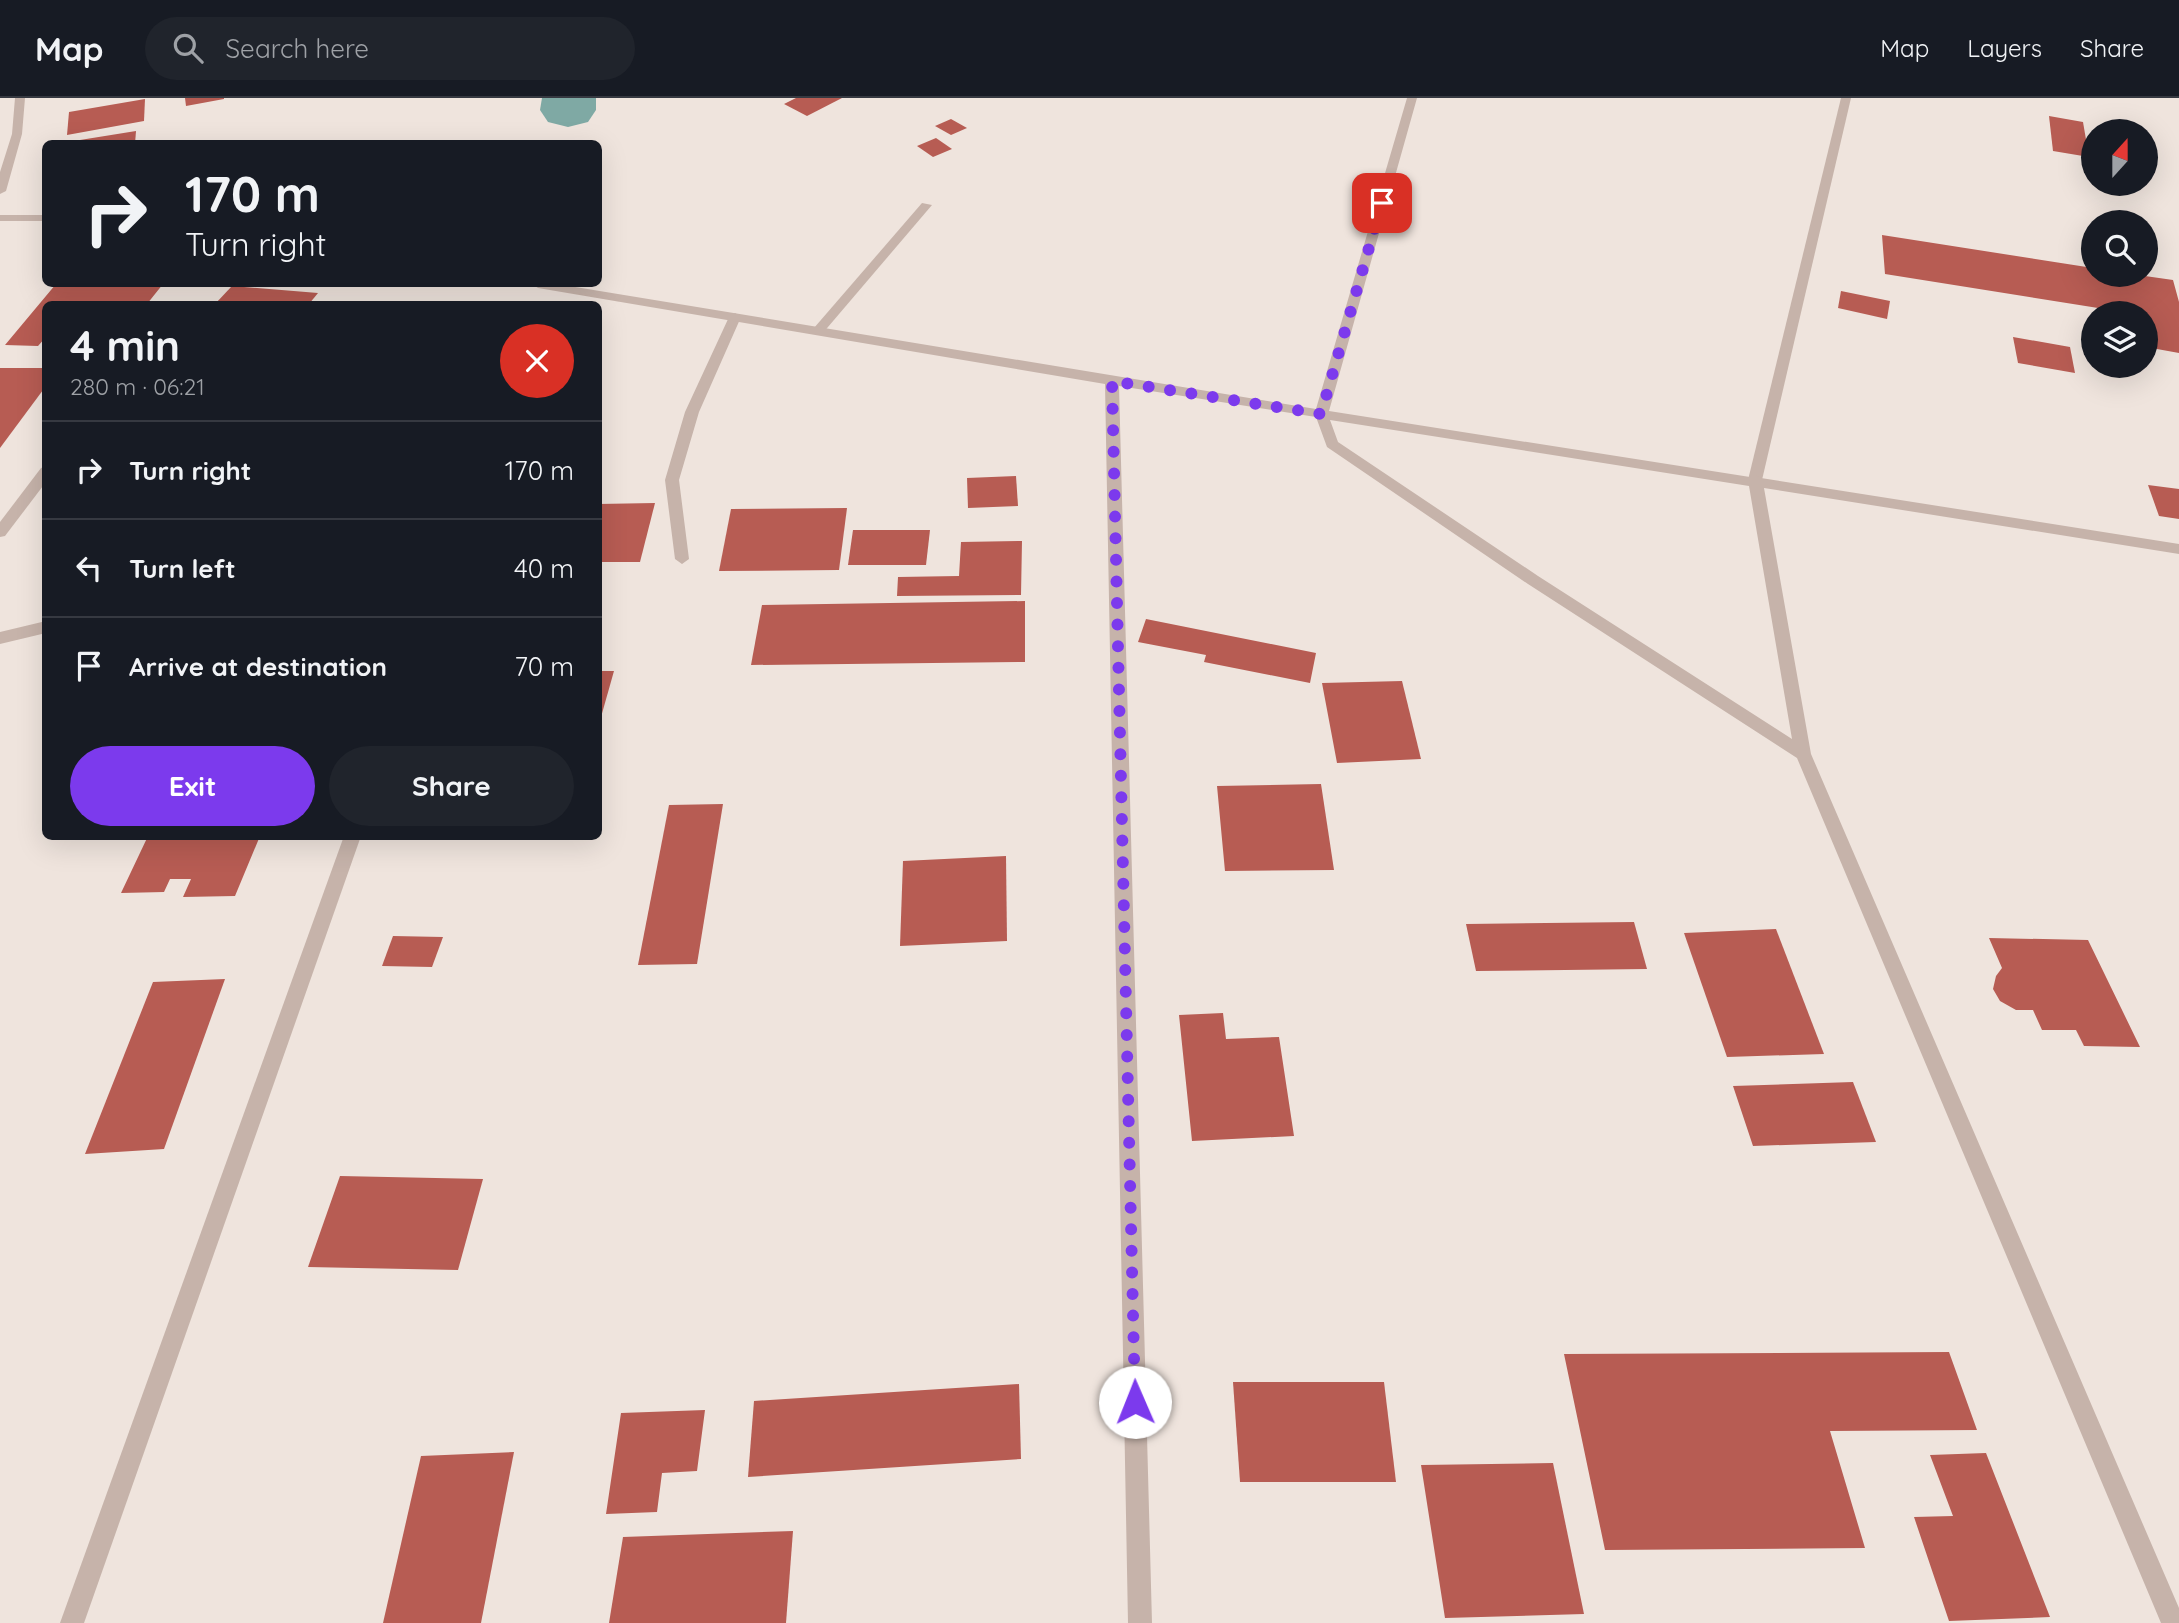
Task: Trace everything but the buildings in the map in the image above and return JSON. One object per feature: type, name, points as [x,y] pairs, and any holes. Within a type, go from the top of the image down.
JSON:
[{"type":"street","points":[[0,191],[17,134],[20,98]]},
{"type":"street","points":[[1412,98],[1321,414],[1332,444],[1533,580],[1804,754]]},
{"type":"street","points":[[1846,98],[1755,480],[1804,754],[2172,1623]]},
{"type":"street","points":[[818,331],[926,205]]},
{"type":"street","points":[[0,218],[42,218]]},
{"type":"street","points":[[550,287],[601,300],[735,317],[1112,381],[1755,480],[2179,549]]},
{"type":"street","points":[[682,559],[672,481],[692,412],[735,317]]},
{"type":"street","points":[[1112,381],[1140,1623]]},
{"type":"street","points":[[0,532],[42,476]]},
{"type":"street","points":[[0,638],[42,628]]},
{"type":"street","points":[[72,1623],[352,840]]},
{"type":"waterway","points":[[568,110],[569,98]]},
{"type":"route","points":[[1135,1402],[1112,381],[1321,414],[1382,203]]}]
